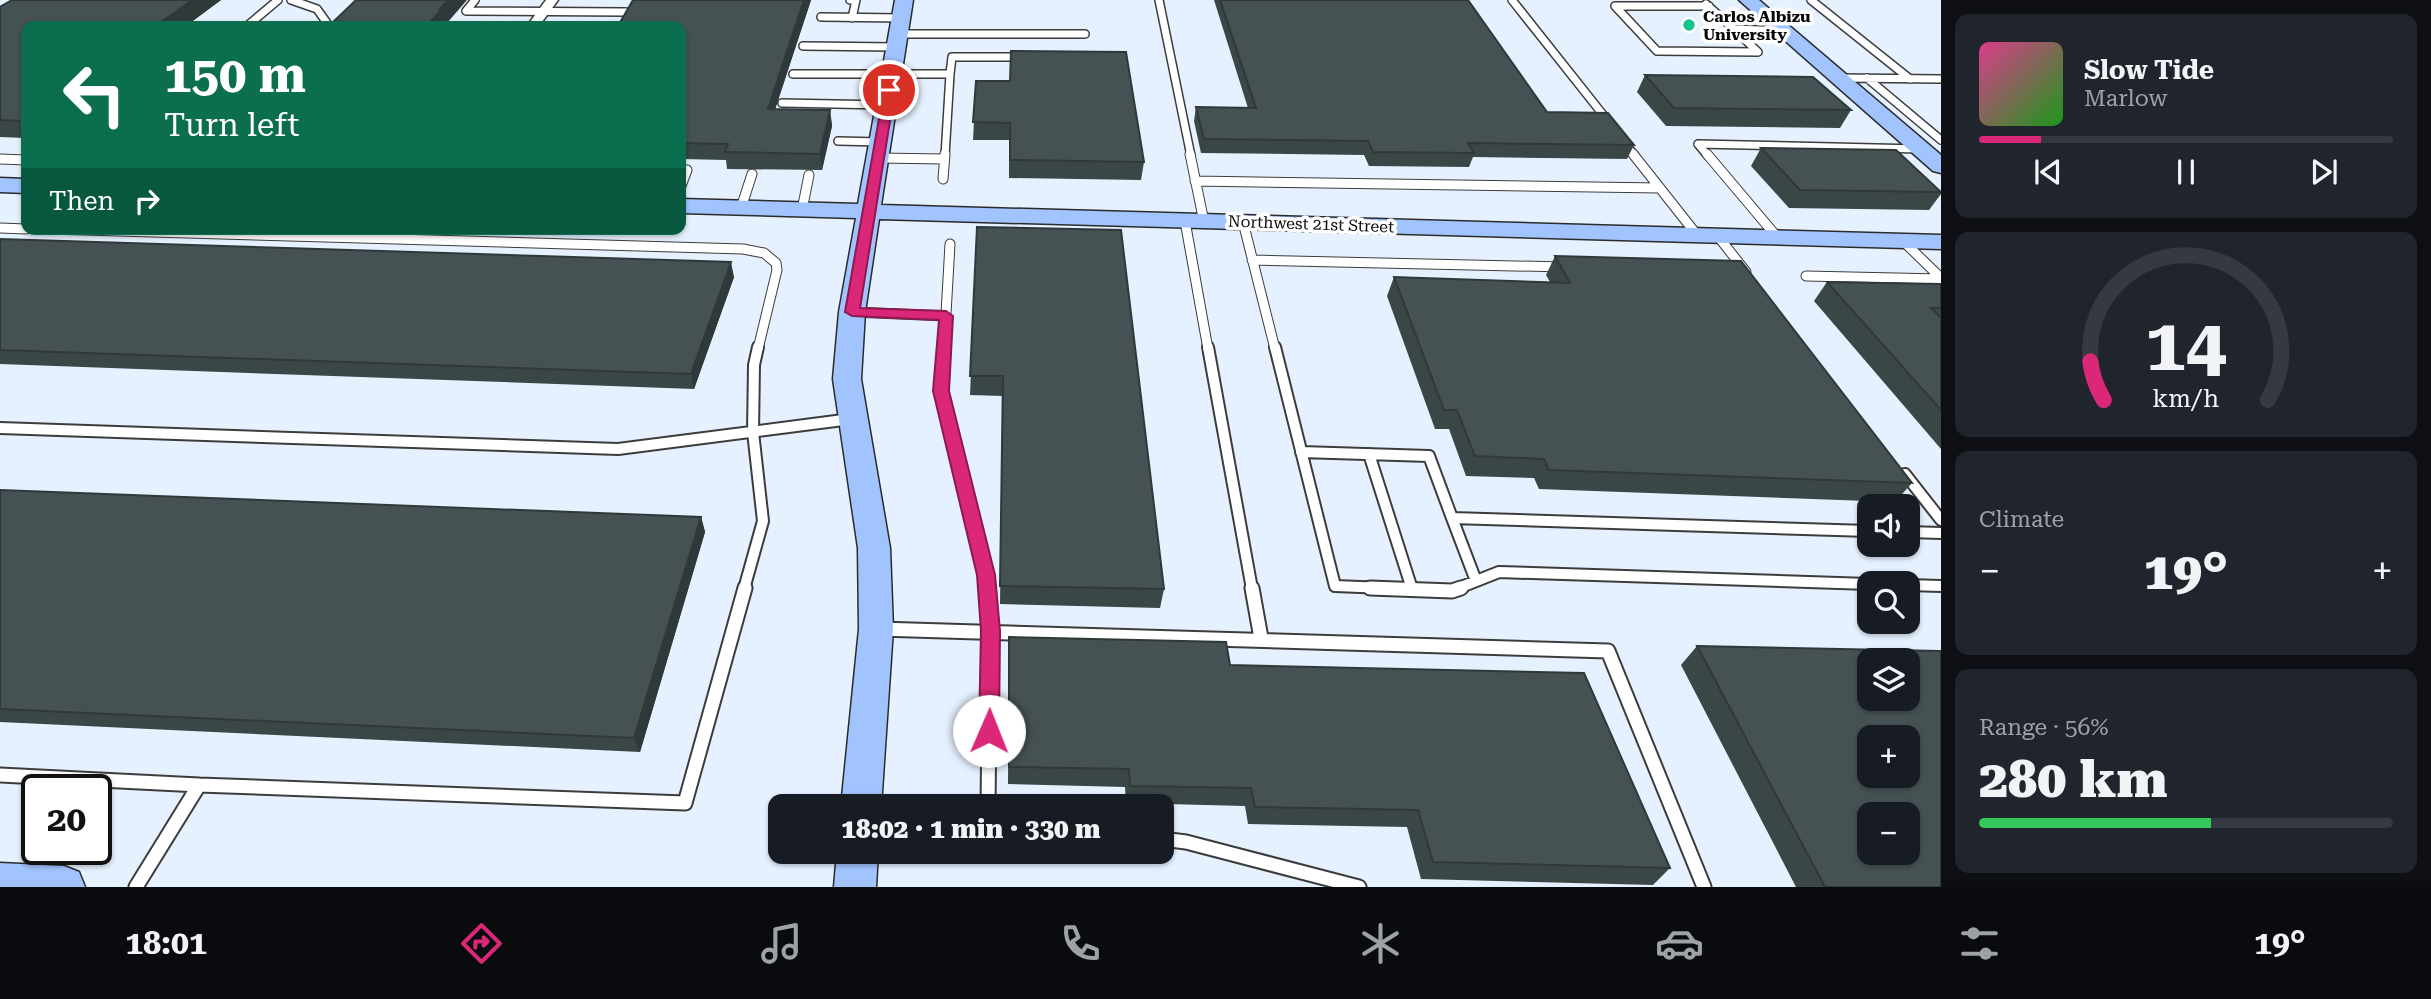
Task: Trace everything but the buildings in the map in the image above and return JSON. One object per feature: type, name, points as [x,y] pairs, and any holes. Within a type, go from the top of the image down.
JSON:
[{"type":"street","points":[[537,21],[552,0]]},
{"type":"street","points":[[1748,0],[1941,166]]},
{"type":"street","points":[[862,794],[876,629],[874,548],[847,379],[852,312],[898,35]]},
{"type":"street","points":[[0,185],[21,186]]},
{"type":"street","name":"Northwest 21st Street","points":[[686,206],[1941,242]]},
{"type":"street","points":[[855,887],[857,864]]},
{"type":"street","points":[[0,884],[64,887]]},
{"type":"lane","points":[[253,21],[278,0]]},
{"type":"lane","points":[[290,0],[306,3],[323,13],[326,21]]},
{"type":"lane","points":[[475,0],[466,11],[626,12]]},
{"type":"lane","points":[[850,0],[856,0],[852,18]]},
{"type":"lane","points":[[1159,0],[1195,181],[1194,221],[1261,638]]},
{"type":"lane","points":[[1512,0],[1611,125]]},
{"type":"lane","points":[[1702,0],[1709,6],[1734,29],[1758,52],[1657,51],[1615,6],[1709,6]]},
{"type":"lane","points":[[1811,0],[1910,79]]},
{"type":"lane","points":[[821,17],[852,18],[898,35],[950,74]]},
{"type":"lane","points":[[1734,29],[1784,30]]},
{"type":"lane","points":[[803,46],[898,35],[1085,34]]},
{"type":"lane","points":[[793,74],[898,35]]},
{"type":"lane","points":[[943,178],[952,57],[1032,58]]},
{"type":"lane","points":[[1839,78],[1941,79]]},
{"type":"lane","points":[[1867,78],[1941,140]]},
{"type":"lane","points":[[782,103],[887,105]]},
{"type":"lane","points":[[1619,136],[1660,188],[1754,282]]},
{"type":"lane","points":[[838,141],[944,159]]},
{"type":"lane","points":[[1777,237],[1698,144],[1922,149]]},
{"type":"lane","points":[[0,159],[21,160]]},
{"type":"lane","points":[[741,208],[752,174]]},
{"type":"lane","points":[[802,210],[809,175]]},
{"type":"lane","points":[[1195,181],[1660,188]]},
{"type":"lane","points":[[1243,222],[1335,586],[1452,591],[1499,572],[1857,584]]},
{"type":"lane","points":[[0,228],[21,229]]},
{"type":"lane","points":[[0,775],[685,803],[763,521],[753,432],[754,365],[777,270],[776,263],[764,253],[743,249],[252,235]]},
{"type":"lane","points":[[1903,240],[1941,279]]},
{"type":"lane","points":[[950,244],[941,391],[986,575],[990,631],[988,794]]},
{"type":"lane","points":[[1252,260],[1581,268]]},
{"type":"lane","points":[[1732,271],[1746,272]]},
{"type":"lane","points":[[1805,275],[1941,279]]},
{"type":"lane","points":[[852,312],[946,316]]},
{"type":"lane","points":[[0,428],[618,449],[852,419]]},
{"type":"lane","points":[[1301,452],[1429,456],[1476,581]]},
{"type":"lane","points":[[1369,454],[1412,589]]},
{"type":"lane","points":[[1899,466],[1941,520]]},
{"type":"lane","points":[[1452,518],[1857,531]]},
{"type":"lane","points":[[1920,532],[1941,533]]},
{"type":"lane","points":[[1920,585],[1941,586]]},
{"type":"lane","points":[[876,629],[1261,638],[1608,651],[1704,887]]},
{"type":"lane","points":[[136,887],[199,785]]},
{"type":"lane","points":[[1174,840],[1359,887]]},
{"type":"place","name":"Carlos Albizu University","points":[[1689,25]]},
{"type":"route","points":[[889,90],[852,312],[946,316],[941,391],[986,575],[990,631],[989,731]]}]
